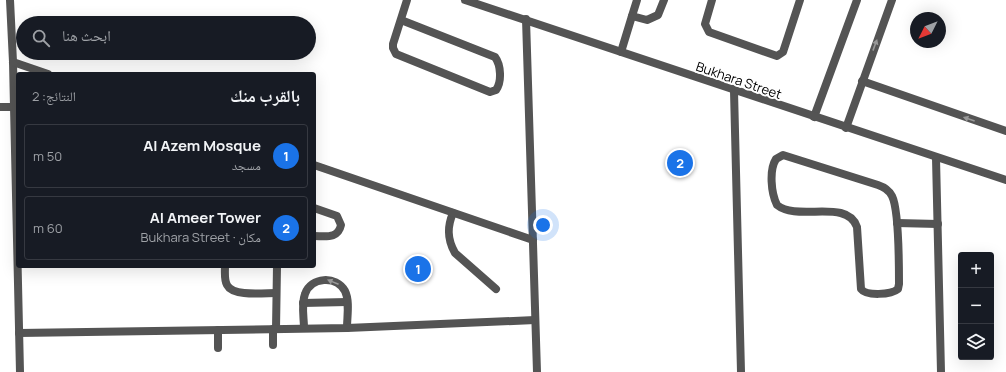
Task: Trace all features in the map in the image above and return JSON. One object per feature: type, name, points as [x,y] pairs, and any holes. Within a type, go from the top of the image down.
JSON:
[{"type":"street","points":[[10,0],[13,62],[16,220]]},
{"type":"street","points":[[400,20],[495,57],[500,68],[499,84],[496,90],[490,92],[396,54],[393,48],[400,20],[407,0]]},
{"type":"street","name":"Bukhara Street","points":[[465,0],[526,19],[734,91],[1006,180]]},
{"type":"street","points":[[621,52],[637,0]]},
{"type":"street","points":[[632,16],[647,20],[655,18],[660,12],[664,0]]},
{"type":"street","points":[[712,0],[705,24],[709,32],[777,56],[783,52],[800,0]]},
{"type":"street","points":[[814,117],[857,0]]},
{"type":"street","points":[[846,128],[892,0]]},
{"type":"street","points":[[526,19],[537,372]]},
{"type":"street","points":[[13,62],[42,72]]},
{"type":"street","points":[[862,81],[1006,131]]},
{"type":"street","points":[[734,91],[741,372]]},
{"type":"street","points":[[0,107],[13,107]]},
{"type":"street","points":[[787,155],[883,187],[894,198],[897,223],[899,287],[892,292],[864,292],[861,289],[858,232],[856,222],[843,213],[788,211],[782,209],[774,198],[774,162],[779,156],[787,155]]},
{"type":"street","points":[[936,158],[941,372]]},
{"type":"street","points":[[316,166],[533,240]]},
{"type":"street","points":[[316,209],[337,216],[341,225],[337,234],[332,236],[316,236]]},
{"type":"street","points":[[453,213],[448,229],[449,241],[455,253],[496,289]]},
{"type":"street","points":[[897,223],[938,224]]},
{"type":"street","points":[[17,268],[20,372]]},
{"type":"street","points":[[225,268],[226,283],[231,290],[240,293],[276,293]]},
{"type":"street","points":[[273,345],[277,268]]},
{"type":"street","points":[[304,328],[303,303],[308,288],[317,282],[327,280],[340,286],[344,291],[347,302],[347,328]]},
{"type":"street","points":[[303,303],[347,302]]},
{"type":"street","points":[[19,333],[347,328],[535,320]]},
{"type":"street","points":[[218,330],[218,348]]},
{"type":"place","name":"Al Ameer Tower","points":[[680,163]]},
{"type":"place","name":"Al Azem Mosque","points":[[418,269]]}]
